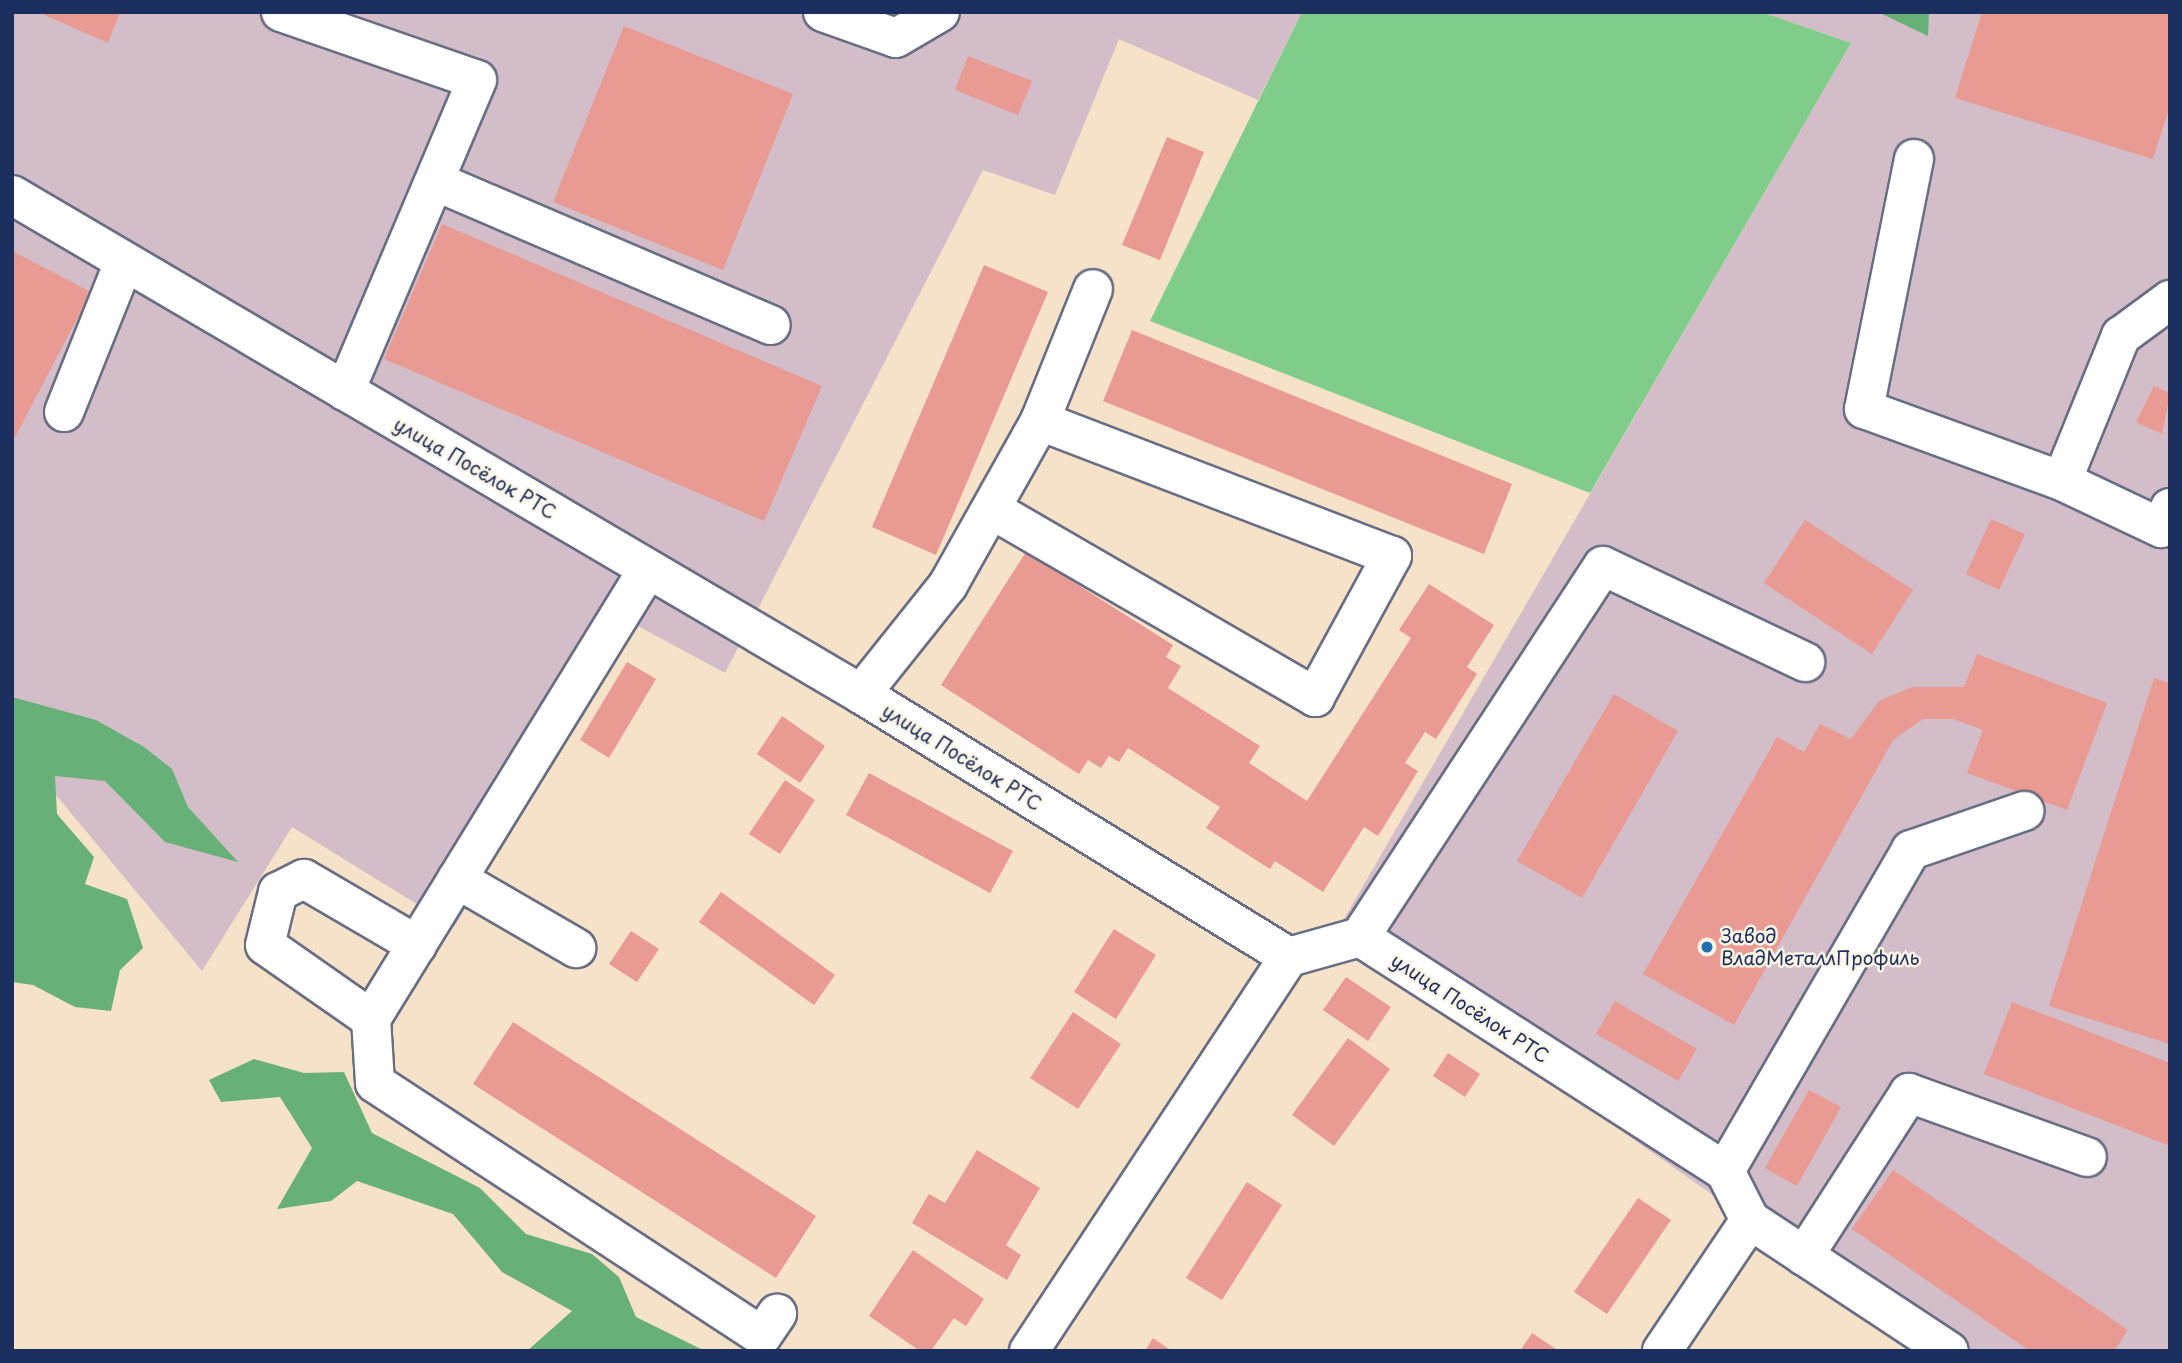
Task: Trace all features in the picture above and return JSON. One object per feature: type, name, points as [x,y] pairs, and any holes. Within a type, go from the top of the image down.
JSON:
[{"type":"street","points":[[281,12],[477,80],[437,183],[345,391]]},
{"type":"street","points":[[823,12],[896,38],[940,12]]},
{"type":"street","points":[[1914,159],[1864,409],[2062,481],[2161,528],[2170,508]]},
{"type":"street","points":[[437,183],[771,325]]},
{"type":"street","name":"улица Посёлок РТС","points":[[12,195],[861,694],[1289,957]]},
{"type":"street","points":[[64,412],[124,262]]},
{"type":"street","points":[[861,694],[948,585],[1040,421],[1093,289]]},
{"type":"street","points":[[2062,481],[2121,336],[2170,300]]},
{"type":"street","points":[[2121,336],[2170,323]]},
{"type":"street","points":[[991,509],[1315,697],[1392,556],[1040,421]]},
{"type":"street","points":[[1029,1351],[1289,957],[1360,937],[1603,566],[1805,662]]},
{"type":"street","points":[[648,569],[371,1019],[375,1083],[762,1336],[777,1314]]},
{"type":"street","points":[[1725,1171],[1911,850],[2024,811]]},
{"type":"street","points":[[371,1019],[265,945],[278,892],[304,879],[417,945]]},
{"type":"street","points":[[457,879],[576,948]]},
{"type":"street","name":"улица Посёлок РТС","points":[[1360,937],[1725,1171],[1751,1220]]},
{"type":"street","points":[[1804,1256],[1909,1093],[2087,1157]]},
{"type":"street","points":[[1662,1351],[1751,1220],[1949,1351]]},
{"type":"shaded area","points":[[12,12],[1302,12],[1258,100],[1119,39],[1055,195],[983,170],[725,673],[636,625],[454,927],[292,827],[202,971],[12,742]]},
{"type":"shaded area","points":[[1761,12],[2170,12],[2170,1351],[1935,1351],[1337,931],[1851,43]]},
{"type":"green space","points":[[1302,12],[1761,12],[1851,43],[1590,493],[1150,321]]},
{"type":"green space","points":[[1878,12],[1929,12],[1928,36]]},
{"type":"green space","points":[[12,697],[96,720],[144,747],[172,769],[188,807],[238,862],[165,842],[105,781],[55,776],[57,814],[94,857],[85,884],[127,899],[143,948],[120,970],[111,1011],[75,1007],[33,985],[12,982]]},
{"type":"green space","points":[[254,1059],[304,1073],[344,1072],[372,1133],[480,1188],[526,1234],[592,1254],[619,1277],[636,1317],[705,1351],[527,1351],[572,1311],[502,1272],[453,1214],[357,1181],[331,1201],[277,1209],[312,1148],[280,1097],[221,1102],[209,1080]]},
{"type":"building","points":[[38,12],[120,12],[108,43]]},
{"type":"building","points":[[1982,12],[2170,12],[2170,106],[2153,159],[1955,98]]},
{"type":"building","points":[[624,26],[793,94],[723,270],[553,202]]},
{"type":"building","points":[[968,56],[1032,81],[1018,115],[955,90]]},
{"type":"building","points":[[1167,137],[1204,152],[1160,260],[1122,245]]},
{"type":"building","points":[[442,224],[822,386],[764,521],[384,359]]},
{"type":"building","points":[[12,251],[91,292],[12,443]]},
{"type":"building","points":[[984,265],[1048,292],[936,555],[872,527]]},
{"type":"building","points":[[1132,330],[1512,484],[1484,554],[1103,401]]},
{"type":"building","points":[[2154,386],[2170,393],[2162,434],[2136,422]]},
{"type":"building","points":[[1991,519],[2025,534],[1999,590],[1966,574]]},
{"type":"building","points":[[1805,520],[1913,590],[1872,654],[1764,583]]},
{"type":"building","points":[[1026,552],[1173,645],[1166,657],[1181,666],[1168,688],[1260,746],[1249,763],[1307,801],[1411,638],[1399,630],[1429,584],[1494,625],[1467,667],[1477,674],[1436,739],[1425,732],[1405,763],[1418,771],[1378,836],[1364,827],[1323,892],[1275,861],[1270,869],[1206,828],[1220,807],[1128,748],[1119,762],[1109,756],[1101,768],[1088,760],[1079,774],[941,685]]},
{"type":"building","points":[[1977,654],[2107,703],[2067,810],[1967,773],[1983,730],[1953,719],[1923,719],[1893,740],[1734,1025],[1643,974],[1777,737],[1804,752],[1820,724],[1851,739],[1879,701],[1912,687],[1964,687]]},
{"type":"building","points":[[627,662],[656,679],[609,758],[580,740]]},
{"type":"building","points":[[2154,678],[2170,683],[2170,1044],[2049,1006]]},
{"type":"building","points":[[1614,694],[1678,731],[1582,898],[1517,861]]},
{"type":"building","points":[[782,716],[825,746],[800,783],[757,754]]},
{"type":"building","points":[[869,773],[1013,851],[990,893],[846,815]]},
{"type":"building","points":[[785,780],[815,800],[780,854],[749,834]]},
{"type":"building","points":[[721,892],[835,975],[814,1005],[699,922]]},
{"type":"building","points":[[1114,929],[1156,955],[1116,1019],[1074,992]]},
{"type":"building","points":[[631,931],[659,949],[637,982],[609,964]]},
{"type":"building","points":[[1346,977],[1391,1007],[1368,1041],[1323,1010]]},
{"type":"building","points":[[1615,1001],[1697,1049],[1678,1081],[1596,1034]]},
{"type":"building","points":[[2012,1002],[2170,1063],[2170,1146],[1984,1074]]},
{"type":"building","points":[[1073,1012],[1121,1044],[1078,1109],[1030,1078]]},
{"type":"building","points":[[513,1022],[816,1216],[776,1278],[473,1084]]},
{"type":"building","points":[[1348,1038],[1390,1069],[1334,1146],[1292,1115]]},
{"type":"building","points":[[1448,1053],[1480,1074],[1465,1097],[1433,1076]]},
{"type":"building","points":[[1809,1090],[1841,1107],[1797,1186],[1765,1168]]},
{"type":"building","points":[[977,1150],[1040,1188],[1006,1245],[1021,1255],[1007,1280],[912,1223],[929,1194],[945,1203]]},
{"type":"building","points":[[1893,1170],[2128,1330],[2114,1351],[2030,1351],[1852,1229]]},
{"type":"building","points":[[1247,1182],[1282,1205],[1222,1300],[1186,1278]]},
{"type":"building","points":[[1638,1198],[1671,1220],[1607,1314],[1574,1292]]},
{"type":"building","points":[[913,1250],[984,1299],[966,1326],[954,1318],[931,1351],[920,1351],[869,1316]]},
{"type":"building","points":[[1532,1333],[1559,1351],[1520,1351]]},
{"type":"building","points":[[1153,1338],[1172,1351],[1145,1351]]},
{"type":"place","name":"Завод ВладМеталлПрофиль","points":[[1707,947]]}]
